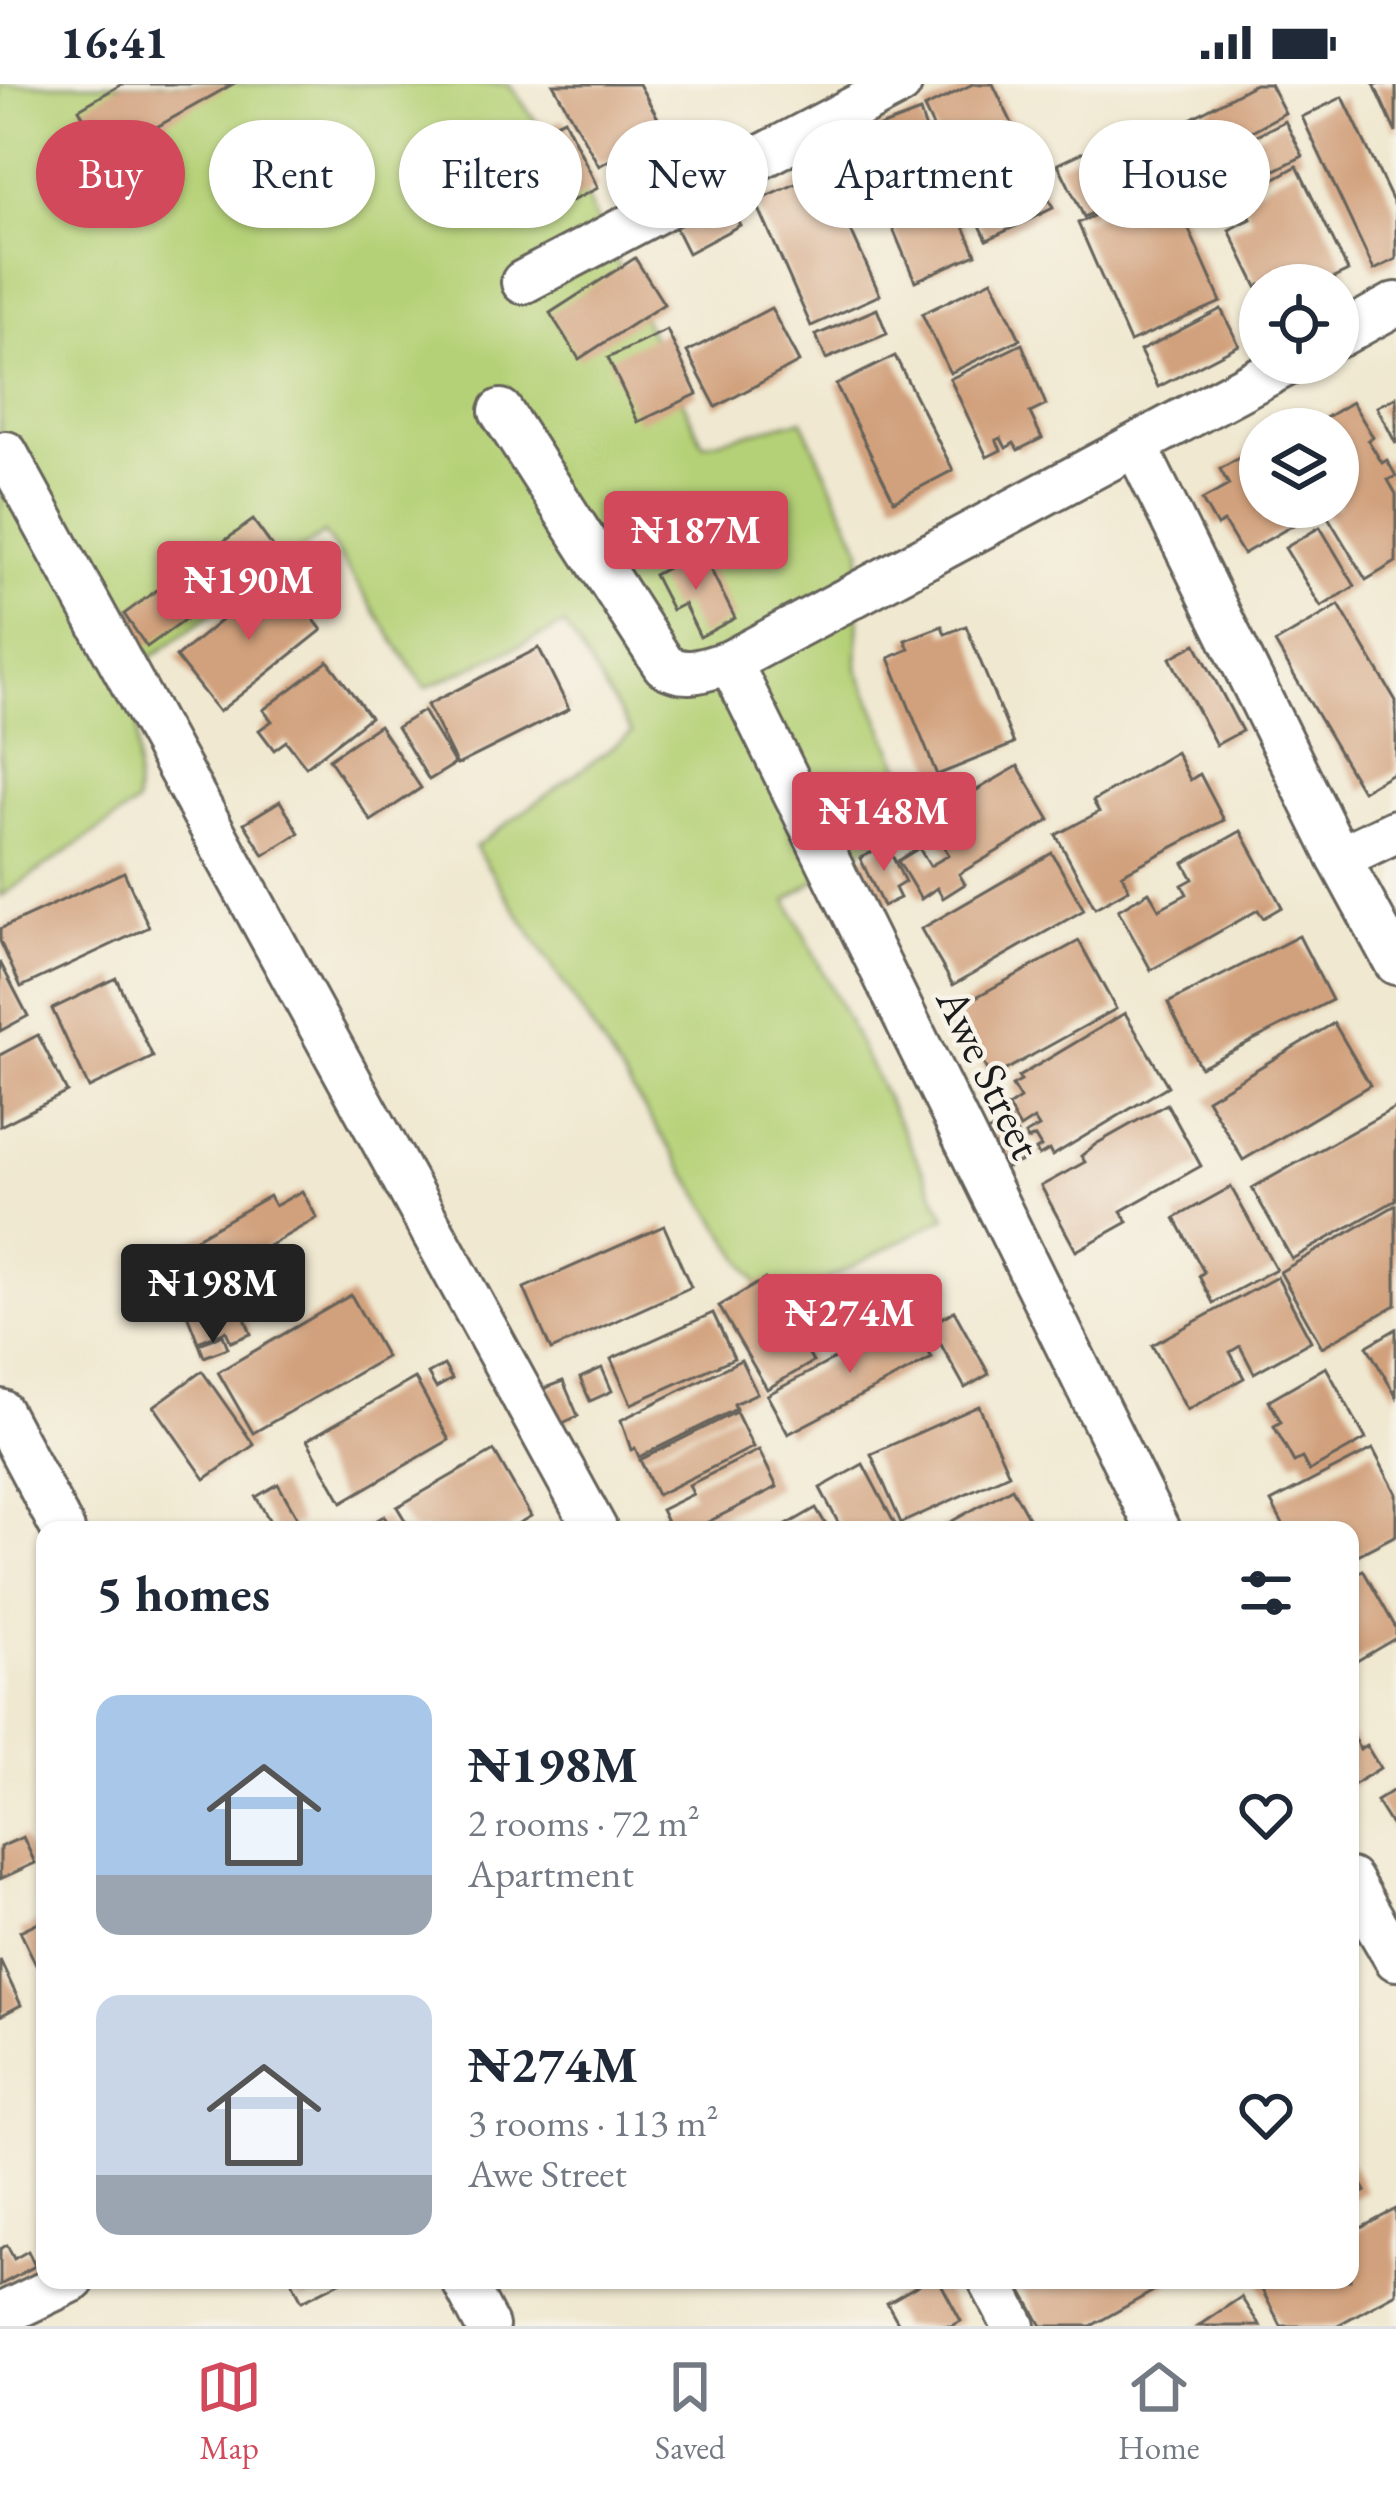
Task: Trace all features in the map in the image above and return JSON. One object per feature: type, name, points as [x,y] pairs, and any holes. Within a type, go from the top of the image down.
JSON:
[{"type":"street","points":[[523,282],[900,84]]},
{"type":"street","points":[[1359,324],[1396,304]]},
{"type":"street","points":[[501,411],[664,664],[690,674],[730,662],[1251,384]]},
{"type":"street","points":[[1137,448],[1339,858],[1396,963]]},
{"type":"street","points":[[6,453],[591,1521]]},
{"type":"street","name":"Awe Street","points":[[730,662],[1154,1521]]},
{"type":"street","points":[[1339,858],[1396,831]]},
{"type":"street","points":[[0,1411],[58,1521]]},
{"type":"street","points":[[1359,1895],[1396,1959]]},
{"type":"street","points":[[0,2315],[54,2289]]},
{"type":"street","points":[[468,2289],[487,2326]]},
{"type":"street","points":[[995,2289],[1014,2326]]},
{"type":"green space","points":[[0,84],[509,84],[535,120],[399,120],[399,228],[582,228],[582,189],[703,444],[802,420],[861,549],[857,668],[919,810],[787,900],[946,1217],[773,1308],[475,847],[632,733],[565,625],[425,688],[324,533],[139,666],[136,805],[0,897]]},
{"type":"building","points":[[122,84],[233,84],[169,120],[85,120],[79,109]]},
{"type":"building","points":[[553,84],[639,84],[659,120],[606,120],[606,162],[599,166],[582,136],[582,120],[573,120]]},
{"type":"building","points":[[973,84],[993,84],[1010,120],[930,120],[924,108]]},
{"type":"building","points":[[1255,84],[1270,84],[1285,113],[1270,121],[1188,120]]},
{"type":"building","points":[[1374,84],[1396,84],[1396,133]]},
{"type":"building","points":[[1343,97],[1396,208],[1396,259],[1374,270],[1302,117]]},
{"type":"building","points":[[920,112],[923,120],[899,120]]},
{"type":"building","points":[[1285,121],[1303,156],[1270,172],[1270,129]]},
{"type":"building","points":[[1079,154],[1079,207],[1058,164]]},
{"type":"building","points":[[582,156],[598,188],[582,196]]},
{"type":"building","points":[[1297,166],[1345,264],[1246,264],[1229,230],[1270,228],[1270,181]]},
{"type":"building","points":[[792,186],[792,228],[850,228],[880,295],[811,326],[768,228],[768,197]]},
{"type":"building","points":[[676,228],[734,228],[688,253]]},
{"type":"building","points":[[893,228],[965,228],[976,254],[915,281]]},
{"type":"building","points":[[981,228],[1012,228],[987,240]]},
{"type":"building","points":[[1080,228],[1188,228],[1221,302],[1130,342]]},
{"type":"building","points":[[635,258],[664,304],[579,359],[550,313]]},
{"type":"building","points":[[992,280],[1020,339],[950,373],[922,314]]},
{"type":"building","points":[[771,308],[799,362],[716,407],[687,352]]},
{"type":"building","points":[[877,309],[887,334],[826,359],[816,335]]},
{"type":"building","points":[[1221,309],[1239,345],[1158,387],[1140,351]]},
{"type":"building","points":[[667,330],[697,394],[638,422],[608,358]]},
{"type":"building","points":[[1022,344],[1046,405],[1030,413],[1042,438],[1018,450],[1014,443],[1006,448],[1001,438],[996,440],[1001,450],[987,457],[950,379]]},
{"type":"building","points":[[895,356],[953,470],[894,501],[836,385]]},
{"type":"building","points":[[1396,397],[1396,444],[1377,407]]},
{"type":"building","points":[[1359,414],[1373,437],[1368,440],[1396,476],[1388,480],[1396,494],[1396,562],[1366,580],[1335,528],[1359,528]]},
{"type":"building","points":[[1239,458],[1239,528],[1288,528],[1243,554],[1224,522],[1217,526],[1202,500],[1229,485],[1220,469]]},
{"type":"building","points":[[253,520],[277,553],[147,647],[124,614]]},
{"type":"building","points":[[1321,528],[1355,586],[1321,607],[1285,548]]},
{"type":"building","points":[[701,550],[735,618],[700,637],[684,604],[672,610],[654,575]]},
{"type":"building","points":[[278,574],[322,630],[219,712],[176,657]]},
{"type":"building","points":[[1339,605],[1396,701],[1396,771],[1362,791],[1275,643]]},
{"type":"building","points":[[942,626],[945,634],[966,626],[1014,744],[937,775],[889,658],[909,649],[905,640]]},
{"type":"building","points":[[1196,644],[1242,731],[1216,745],[1170,658]]},
{"type":"building","points":[[539,648],[569,709],[457,765],[427,705]]},
{"type":"building","points":[[328,661],[370,717],[306,767],[286,741],[274,750],[259,730],[272,721],[263,710]]},
{"type":"building","points":[[423,711],[455,764],[429,780],[397,727]]},
{"type":"building","points":[[379,725],[421,788],[371,821],[329,759]]},
{"type":"building","points":[[1176,752],[1190,780],[1200,774],[1224,820],[1122,874],[1129,889],[1095,908],[1056,835],[1099,812],[1093,801]]},
{"type":"building","points":[[1018,766],[1050,820],[959,874],[965,884],[943,898],[937,888],[921,899],[898,861],[919,848],[930,866],[949,855],[927,819]]},
{"type":"building","points":[[280,801],[299,833],[264,855],[244,823]]},
{"type":"building","points":[[1241,831],[1282,907],[1263,918],[1258,910],[1151,970],[1118,910],[1149,892],[1159,909],[1187,894],[1182,885],[1193,879],[1184,863]]},
{"type":"building","points":[[887,845],[905,882],[895,888],[900,898],[883,906],[860,858]]},
{"type":"building","points":[[1052,853],[1084,910],[953,985],[921,929]]},
{"type":"building","points":[[124,872],[149,927],[21,987],[0,941],[0,929]]},
{"type":"building","points":[[1299,936],[1332,1000],[1200,1067],[1168,1003]]},
{"type":"building","points":[[1079,941],[1116,1009],[991,1078],[954,1009]]},
{"type":"building","points":[[0,962],[28,1016],[0,1031]]},
{"type":"building","points":[[116,978],[153,1057],[89,1088],[52,1009]]},
{"type":"building","points":[[1125,1013],[1168,1086],[1052,1156],[1049,1150],[1039,1156],[1036,1150],[1041,1147],[1035,1137],[1028,1140],[1025,1135],[1039,1127],[1034,1119],[1020,1128],[1008,1107],[1020,1099],[1012,1086],[1021,1081],[1018,1077]]},
{"type":"building","points":[[1334,1023],[1370,1085],[1243,1160],[1207,1099]]},
{"type":"building","points":[[38,1035],[67,1092],[0,1126],[0,1055]]},
{"type":"building","points":[[1167,1104],[1201,1166],[1121,1211],[1128,1222],[1076,1251],[1041,1186],[1085,1162],[1081,1156],[1096,1144]]},
{"type":"building","points":[[1396,1107],[1396,1200],[1292,1259],[1252,1188]]},
{"type":"building","points":[[1011,1121],[1028,1158],[1004,1169],[987,1132]]},
{"type":"building","points":[[1231,1187],[1276,1269],[1213,1303],[1199,1276],[1204,1272],[1175,1218]]},
{"type":"building","points":[[302,1191],[317,1218],[184,1295],[163,1257],[269,1196],[275,1206]]},
{"type":"building","points":[[1396,1205],[1396,1305],[1322,1347],[1280,1272]]},
{"type":"building","points":[[664,1226],[691,1287],[551,1350],[524,1288]]},
{"type":"building","points":[[1277,1277],[1311,1341],[1254,1373],[1240,1346],[1230,1352],[1244,1378],[1187,1410],[1152,1345]]},
{"type":"building","points":[[765,1279],[813,1362],[767,1389],[719,1306]]},
{"type":"building","points":[[232,1284],[251,1334],[231,1342],[226,1331],[198,1342],[183,1304]]},
{"type":"building","points":[[351,1295],[386,1357],[253,1433],[218,1372]]},
{"type":"building","points":[[954,1311],[989,1374],[965,1388],[930,1325]]},
{"type":"building","points":[[713,1313],[734,1358],[631,1404],[611,1359]]},
{"type":"building","points":[[911,1318],[932,1358],[788,1434],[767,1395]]},
{"type":"building","points":[[1396,1329],[1396,1396],[1367,1346]]},
{"type":"building","points":[[223,1335],[228,1348],[204,1357],[199,1344]]},
{"type":"building","points":[[741,1360],[757,1393],[734,1404],[736,1409],[639,1457],[635,1448],[631,1450],[621,1420]]},
{"type":"building","points":[[444,1365],[452,1379],[436,1388],[428,1374]]},
{"type":"building","points":[[1326,1367],[1366,1439],[1309,1471],[1302,1458],[1294,1462],[1274,1426],[1281,1422],[1269,1400]]},
{"type":"building","points":[[602,1368],[612,1391],[590,1401],[580,1378]]},
{"type":"building","points":[[202,1371],[254,1445],[205,1479],[154,1406]]},
{"type":"building","points":[[415,1378],[449,1440],[342,1502],[307,1440]]},
{"type":"building","points":[[563,1381],[578,1416],[558,1425],[542,1389]]},
{"type":"building","points":[[979,1406],[1009,1474],[900,1521],[871,1454]]},
{"type":"building","points":[[736,1412],[753,1447],[657,1495],[640,1460]]},
{"type":"building","points":[[1373,1449],[1396,1493],[1396,1535],[1359,1554],[1359,1521],[1281,1521],[1271,1502]]},
{"type":"building","points":[[759,1450],[777,1487],[710,1521],[666,1521],[661,1510],[693,1494],[689,1485]]},
{"type":"building","points":[[494,1451],[531,1516],[522,1521],[406,1521],[397,1507]]},
{"type":"building","points":[[863,1464],[893,1521],[837,1521],[820,1488]]},
{"type":"building","points":[[278,1484],[299,1521],[270,1521],[256,1497]]},
{"type":"building","points":[[1012,1488],[1030,1521],[952,1521]]},
{"type":"building","points":[[816,1508],[824,1521],[794,1521]]},
{"type":"building","points":[[1363,1570],[1396,1628],[1396,1638],[1359,1660],[1359,1572]]},
{"type":"building","points":[[1366,1745],[1380,1768],[1359,1781],[1359,1747]]},
{"type":"building","points":[[1396,1789],[1396,1833],[1376,1801]]},
{"type":"building","points":[[23,1837],[35,1863],[0,1879],[0,1847]]},
{"type":"building","points":[[36,1923],[36,1965],[20,1931]]},
{"type":"building","points":[[0,1960],[21,2005],[0,2016]]},
{"type":"building","points":[[1396,2209],[1396,2293],[1336,2326],[1281,2326],[1262,2289],[1359,2289],[1359,2229]]},
{"type":"building","points":[[7,2245],[14,2259],[28,2251],[35,2266],[0,2285],[0,2249]]},
{"type":"building","points":[[296,2289],[326,2289],[302,2301]]},
{"type":"building","points":[[911,2289],[944,2289],[961,2321],[952,2326],[900,2326],[887,2303]]},
{"type":"building","points":[[1021,2289],[1157,2289],[1091,2326],[1042,2326]]},
{"type":"building","points":[[1241,2297],[1260,2326],[1198,2326]]}]
